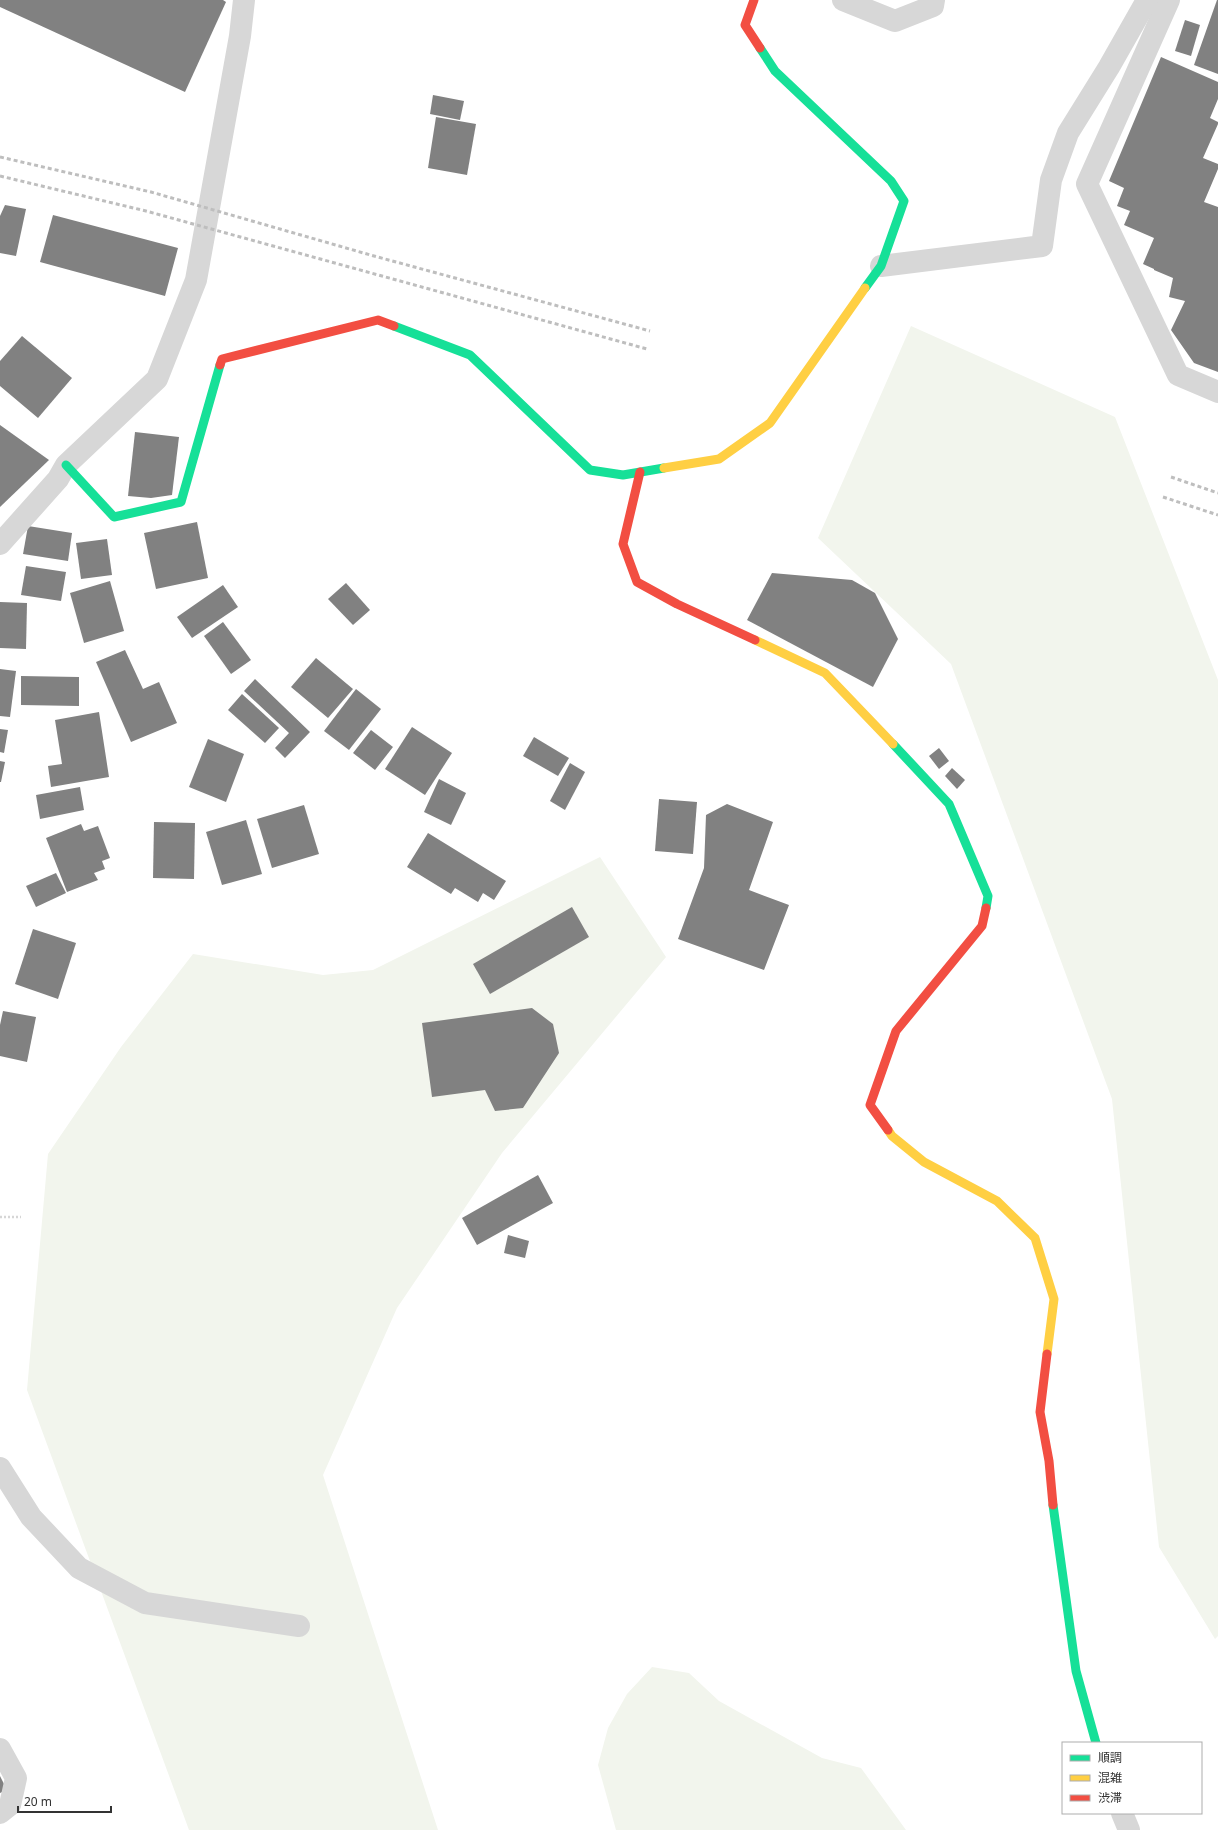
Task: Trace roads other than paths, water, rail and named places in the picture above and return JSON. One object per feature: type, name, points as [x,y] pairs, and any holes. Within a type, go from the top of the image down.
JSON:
[{"type":"street","points":[[0,544],[58,478],[66,466],[157,379],[196,280],[240,36],[244,0]]},
{"type":"street","points":[[66,466],[114,517],[181,502],[222,359],[378,320],[470,355],[590,470],[623,475],[719,459],[770,423],[881,266],[904,201],[891,181],[775,71],[745,24],[754,0]]},
{"type":"street","points":[[843,0],[895,21],[933,6],[934,0]]},
{"type":"street","points":[[881,266],[1042,246],[1051,180],[1068,133],[1109,67],[1147,0]]},
{"type":"street","points":[[1169,0],[1087,184],[1178,375],[1218,392]]},
{"type":"street","points":[[640,472],[623,544],[637,582],[677,604],[825,673],[949,804],[988,896],[982,926],[896,1031],[870,1105],[892,1136],[924,1162],[996,1201],[1035,1238],[1054,1299],[1040,1412],[1049,1461],[1050,1485],[1076,1671],[1096,1742]]},
{"type":"street","points":[[0,1468],[31,1517],[78,1568],[145,1603],[299,1626]]},
{"type":"street","points":[[0,1749],[16,1778],[10,1805],[0,1812]]},
{"type":"street","points":[[1122,1814],[1129,1830]]},
{"type":"railway","points":[[0,157],[151,192],[374,256],[650,331]]},
{"type":"railway","points":[[0,176],[146,211],[647,349]]},
{"type":"railway","points":[[1171,477],[1218,493]]},
{"type":"railway","points":[[1163,497],[1218,515]]}]
